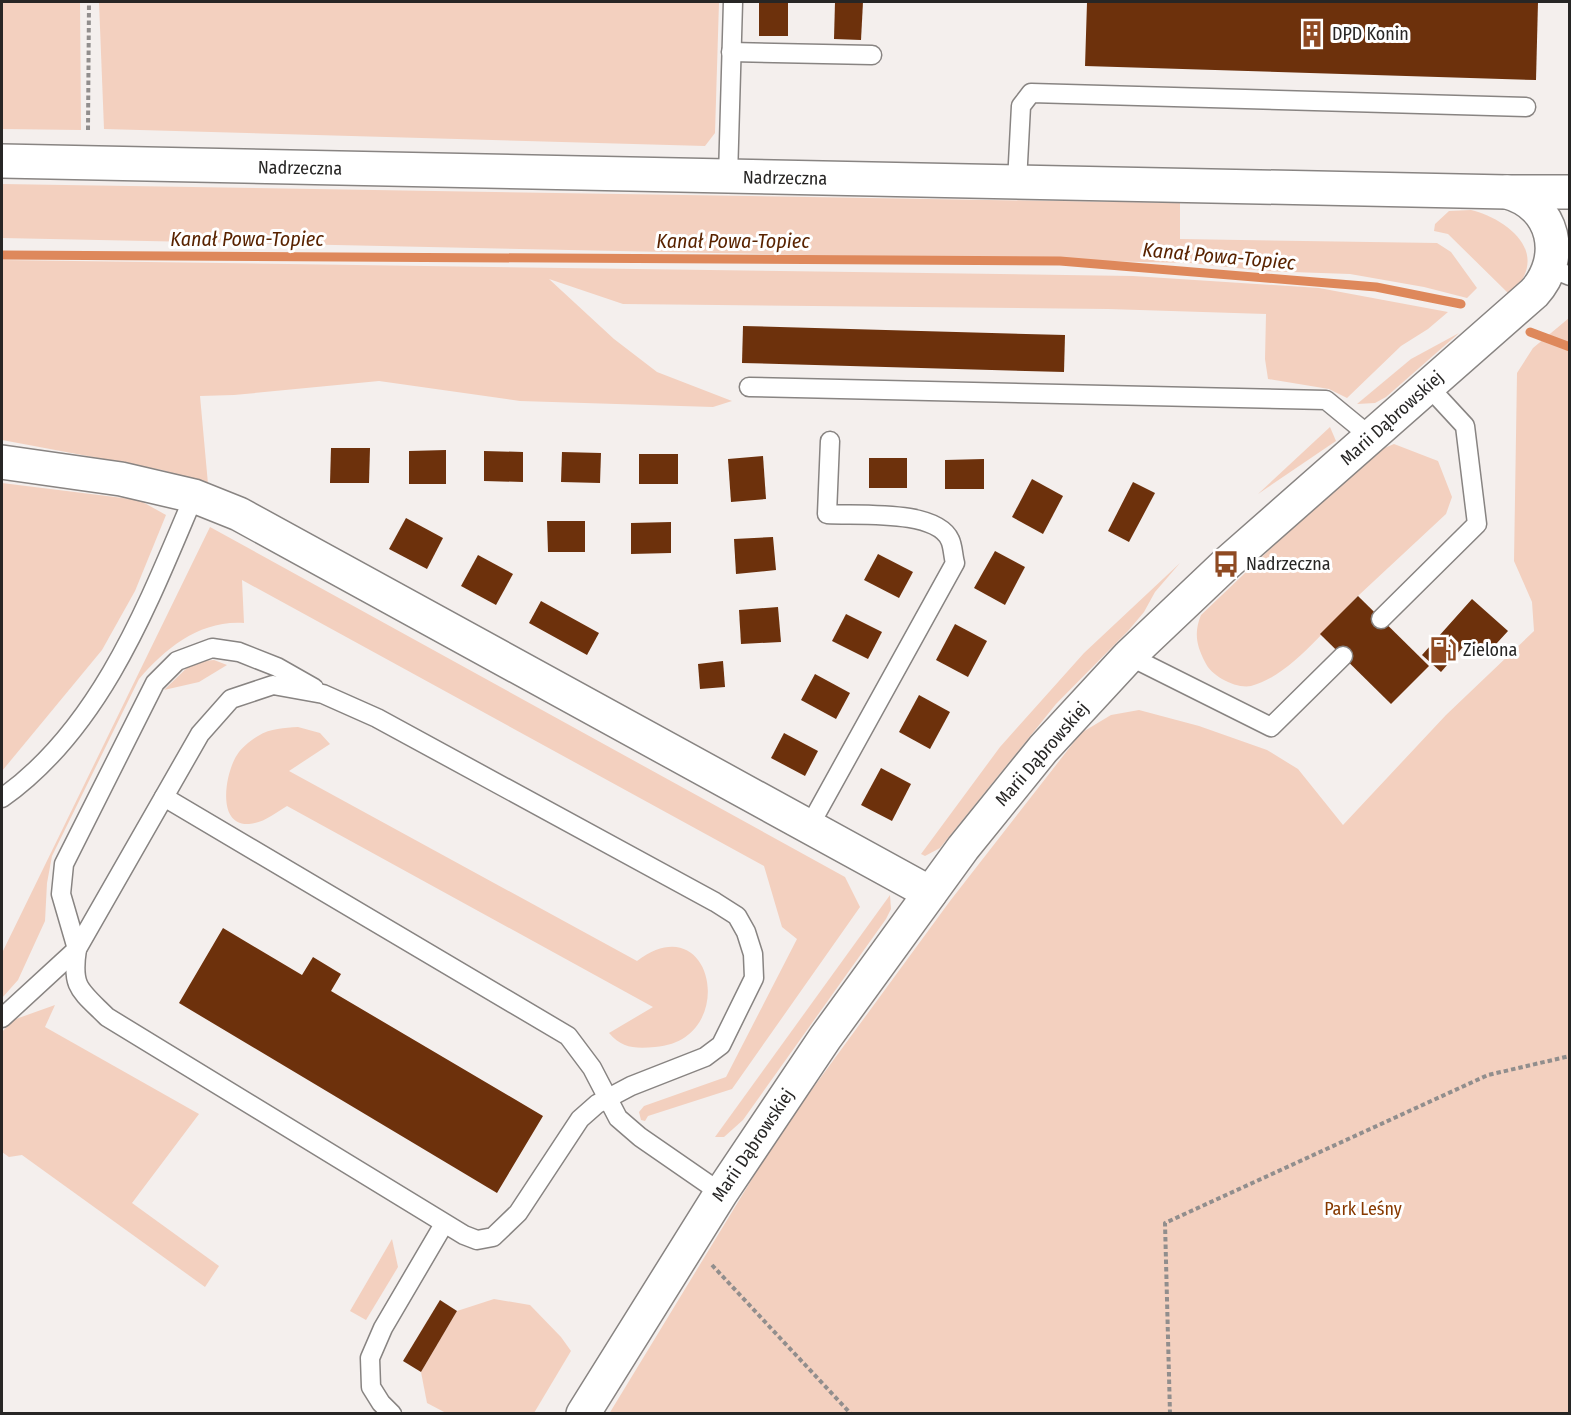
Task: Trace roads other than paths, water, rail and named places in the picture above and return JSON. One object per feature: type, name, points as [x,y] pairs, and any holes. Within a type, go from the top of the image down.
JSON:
[{"type":"street","name":"Nadrzeczna","points":[[2,161],[1569,192]]},
{"type":"street","name":"Marii Dąbrowskiej","points":[[583,1413],[721,1193],[825,1038],[930,893],[1043,749],[1129,656],[1226,564],[1545,281],[1560,272],[1551,233],[1540,214],[1527,201],[1507,192]]},
{"type":"street","points":[[2,462],[71,471],[194,496],[239,514],[810,825],[930,893]]},
{"type":"lane","points":[[728,177],[733,2]]},
{"type":"lane","points":[[731,52],[872,55]]},
{"type":"lane","points":[[1017,182],[1021,106],[1031,93],[1527,107]]},
{"type":"lane","points":[[1381,619],[1477,524],[1465,426],[1428,386]]},
{"type":"lane","points":[[749,387],[1326,400],[1371,437]]},
{"type":"lane","points":[[810,825],[955,563],[950,539],[936,525],[920,519],[827,514],[830,441]]},
{"type":"lane","points":[[2,798],[60,748],[113,669],[162,571],[194,496]]},
{"type":"lane","points":[[212,648],[238,652],[277,667],[323,694],[388,723],[737,916],[746,932],[753,954],[754,978],[721,1045],[705,1057],[631,1086],[607,1099],[580,1119],[518,1213],[494,1237],[477,1240],[444,1224],[107,1017],[81,991],[74,975],[77,949],[61,894],[64,864],[155,683],[177,662],[212,648]]},
{"type":"lane","points":[[1129,656],[1271,727],[1343,656]]},
{"type":"lane","points":[[2,1018],[77,949],[200,734],[231,699],[273,685],[323,694]]},
{"type":"lane","points":[[164,797],[568,1036],[592,1068],[618,1118],[640,1137],[721,1193]]},
{"type":"lane","points":[[392,1413],[381,1403],[371,1388],[370,1358],[383,1328],[444,1224]]},
{"type":"waterway","name":"Kanał Powa-Topiec","points":[[2,255],[1060,261],[1376,287],[1461,304]]},
{"type":"waterway","name":"Kanał Powa-Topiec","points":[[1530,332],[1570,347]]},
{"type":"place","name":"DPD Konin","points":[[1312,34]]},
{"type":"place","name":"Nadrzeczna","points":[[1226,564]]},
{"type":"place","name":"Zielona","points":[[1443,650]]},
{"type":"park label","name":"Park Leśny","points":[[1363,1209]]}]
